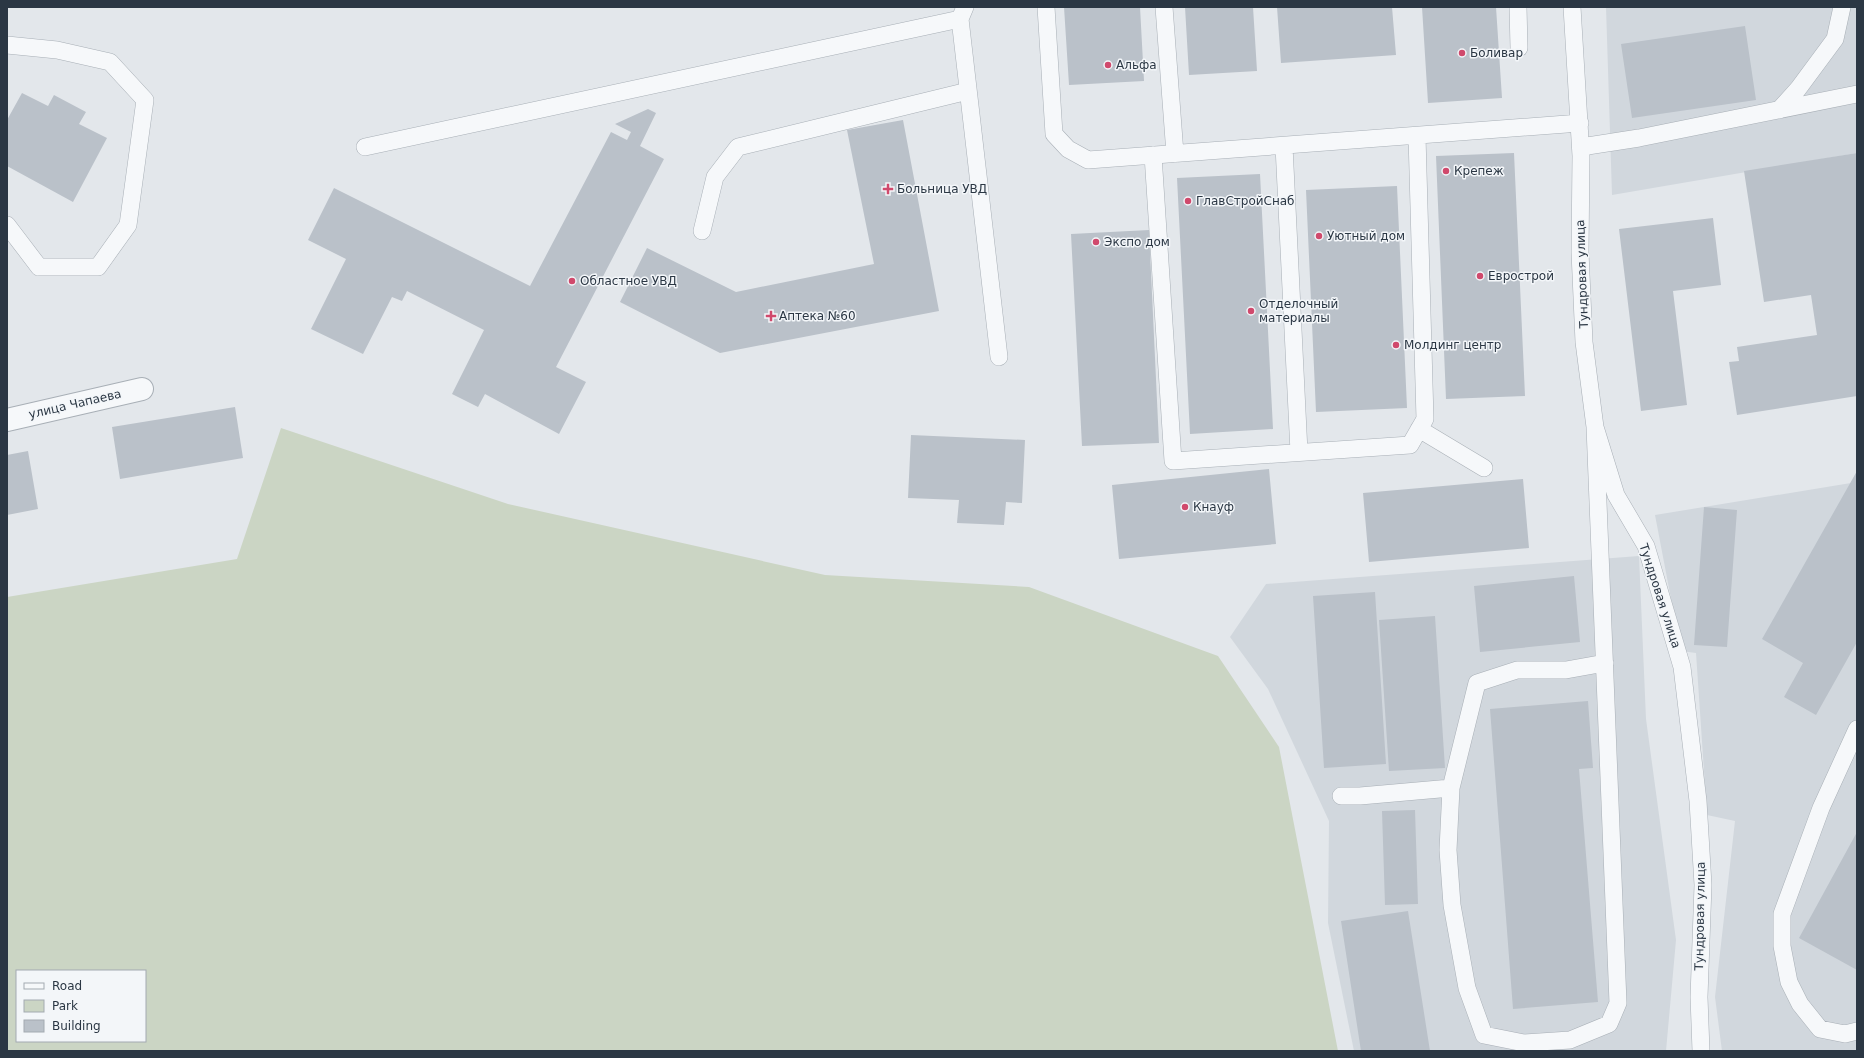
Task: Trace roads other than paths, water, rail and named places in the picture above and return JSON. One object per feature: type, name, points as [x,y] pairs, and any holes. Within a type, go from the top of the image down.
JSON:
[{"type":"street","name":"улица Чапаева","points":[[7,420],[142,389]]},
{"type":"lane","points":[[1046,7],[1054,134],[1068,149],[1088,160],[1580,123]]},
{"type":"lane","points":[[1164,7],[1175,154]]},
{"type":"lane","points":[[1518,7],[1519,48]]},
{"type":"lane","name":"Тундровая улица","points":[[1572,7],[1581,147],[1581,275],[1584,342],[1595,427],[1616,495],[1646,546],[1682,667],[1698,801],[1703,885],[1699,997],[1701,1051]]},
{"type":"lane","points":[[1780,110],[1798,89],[1835,39],[1842,7]]},
{"type":"lane","points":[[366,147],[962,13],[968,91],[999,357]]},
{"type":"lane","points":[[7,45],[57,50],[110,62],[145,100],[128,225],[98,267],[39,267],[7,225]]},
{"type":"lane","points":[[702,231],[715,178],[738,147],[968,91]]},
{"type":"lane","points":[[1581,147],[1639,138],[1857,94]]},
{"type":"lane","points":[[1153,155],[1173,461],[1410,445],[1425,419],[1417,136]]},
{"type":"lane","points":[[1284,146],[1299,452]]},
{"type":"lane","points":[[1595,427],[1605,663],[1618,1003],[1609,1024],[1570,1040],[1524,1043],[1484,1035],[1467,988],[1452,905],[1448,850],[1451,788],[1477,683],[1517,670],[1566,670],[1605,663]]},
{"type":"lane","points":[[1419,429],[1484,468]]},
{"type":"lane","points":[[1857,729],[1816,822],[1782,914],[1782,946],[1790,982],[1800,1004],[1820,1029],[1845,1034],[1857,1032]]},
{"type":"lane","points":[[1341,796],[1360,796],[1451,788]]},
{"type":"place","name":"Боливар","points":[[1462,53]]},
{"type":"place","name":"Альфа","points":[[1108,65]]},
{"type":"place","name":"Крепеж","points":[[1446,171]]},
{"type":"place","name":"Больница УВД","points":[[888,189]]},
{"type":"place","name":"ГлавСтройСнаб","points":[[1188,201]]},
{"type":"place","name":"Уютный дом","points":[[1319,236]]},
{"type":"place","name":"Экспо дом","points":[[1096,242]]},
{"type":"place","name":"Еврострой","points":[[1480,276]]},
{"type":"place","name":"Областное УВД","points":[[572,281]]},
{"type":"place","name":"Отделочный материалы","points":[[1251,311]]},
{"type":"place","name":"Аптека №60","points":[[771,316]]},
{"type":"place","name":"Молдинг центр","points":[[1396,345]]},
{"type":"place","name":"Кнауф","points":[[1185,507]]}]
